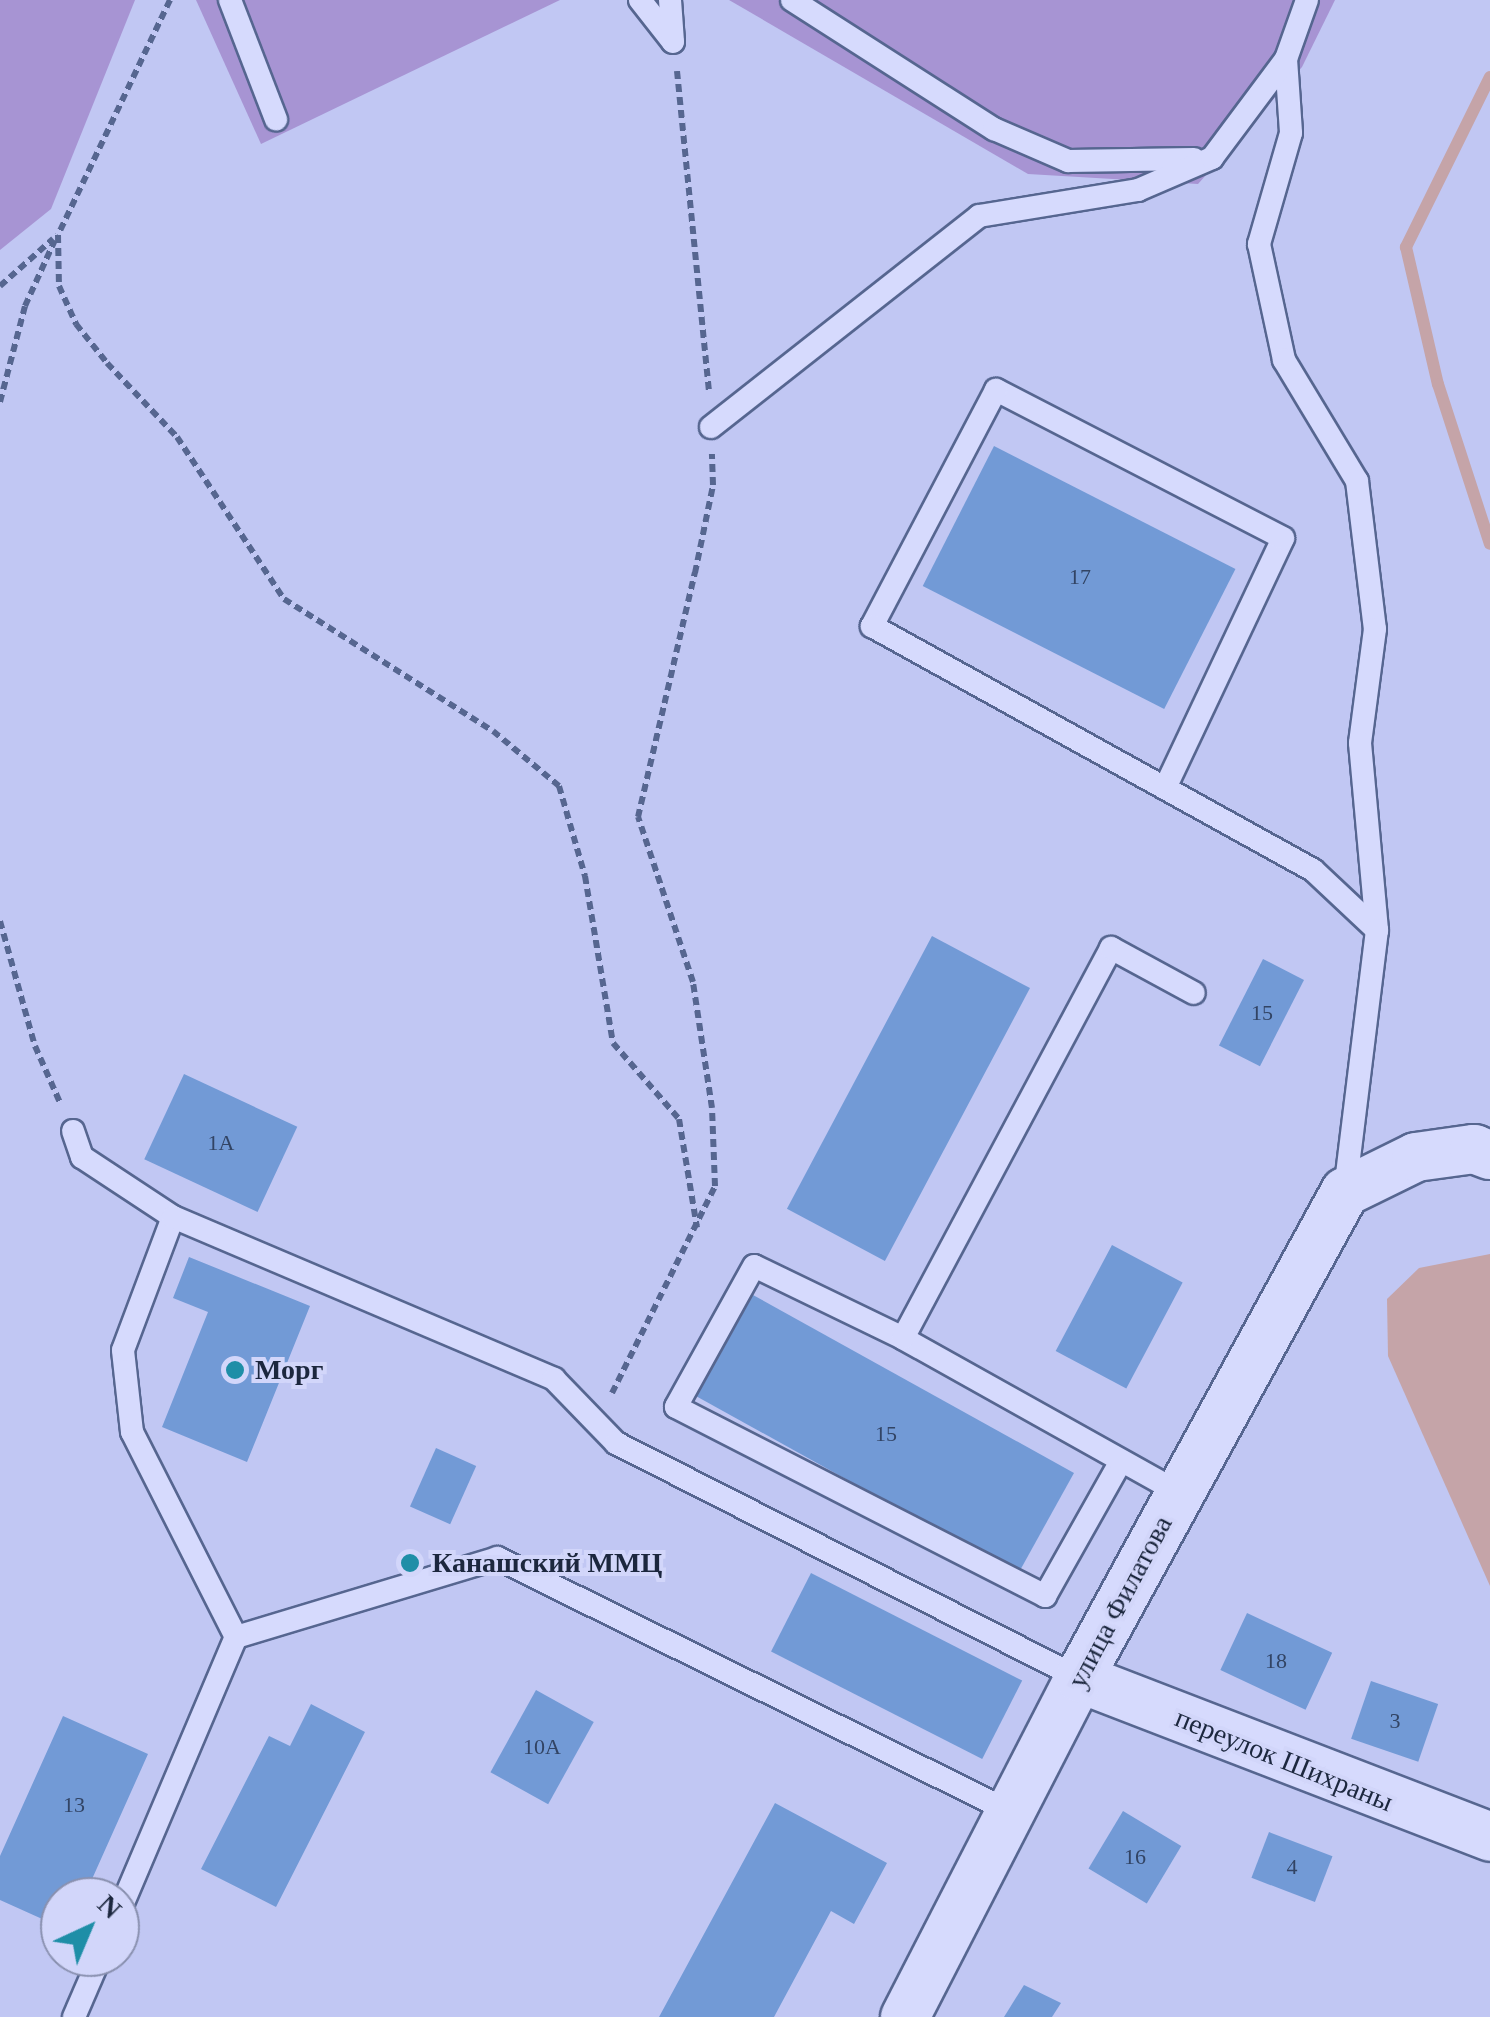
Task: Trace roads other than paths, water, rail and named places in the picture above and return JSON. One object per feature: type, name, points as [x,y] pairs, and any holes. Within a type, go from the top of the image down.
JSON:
[{"type":"street","points":[[1346,1192],[1416,1157],[1474,1149],[1490,1155]]},
{"type":"street","name":"улица Филатова","points":[[905,2017],[1178,1492],[1346,1192]]},
{"type":"street","name":"переулок Шихраны","points":[[1079,1678],[1490,1837]]},
{"type":"lane","points":[[230,0],[276,118]]},
{"type":"lane","points":[[640,0],[673,42],[670,0]]},
{"type":"lane","points":[[792,0],[994,129],[1068,162],[1212,158]]},
{"type":"lane","points":[[710,426],[979,216],[1138,190],[1212,158],[1286,59],[1307,0]]},
{"type":"lane","points":[[1286,59],[1291,133],[1259,244],[1284,360],[1357,481],[1375,629],[1360,744],[1376,930],[1346,1192]]},
{"type":"lane","points":[[1165,788],[1283,538],[996,390],[872,626],[1313,870],[1376,930]]},
{"type":"lane","points":[[902,1338],[1111,948],[1194,994]]},
{"type":"lane","points":[[73,1131],[82,1157],[173,1217],[554,1379],[616,1444],[1079,1678]]},
{"type":"lane","points":[[134,1877],[236,1637],[132,1432],[123,1350],[173,1217]]},
{"type":"lane","points":[[1120,1464],[1045,1596],[676,1407],[754,1266],[902,1338],[1120,1464],[1178,1492]]},
{"type":"lane","points":[[236,1637],[497,1558],[1009,1811]]},
{"type":"lane","points":[[74,2017],[91,1977]]},
{"type":"waterway","points":[[1490,77],[1406,247],[1438,384],[1490,544]]},
{"type":"place","name":"Морг","points":[[235,1370]]},
{"type":"place","name":"Канашский ММЦ","points":[[410,1563]]}]
